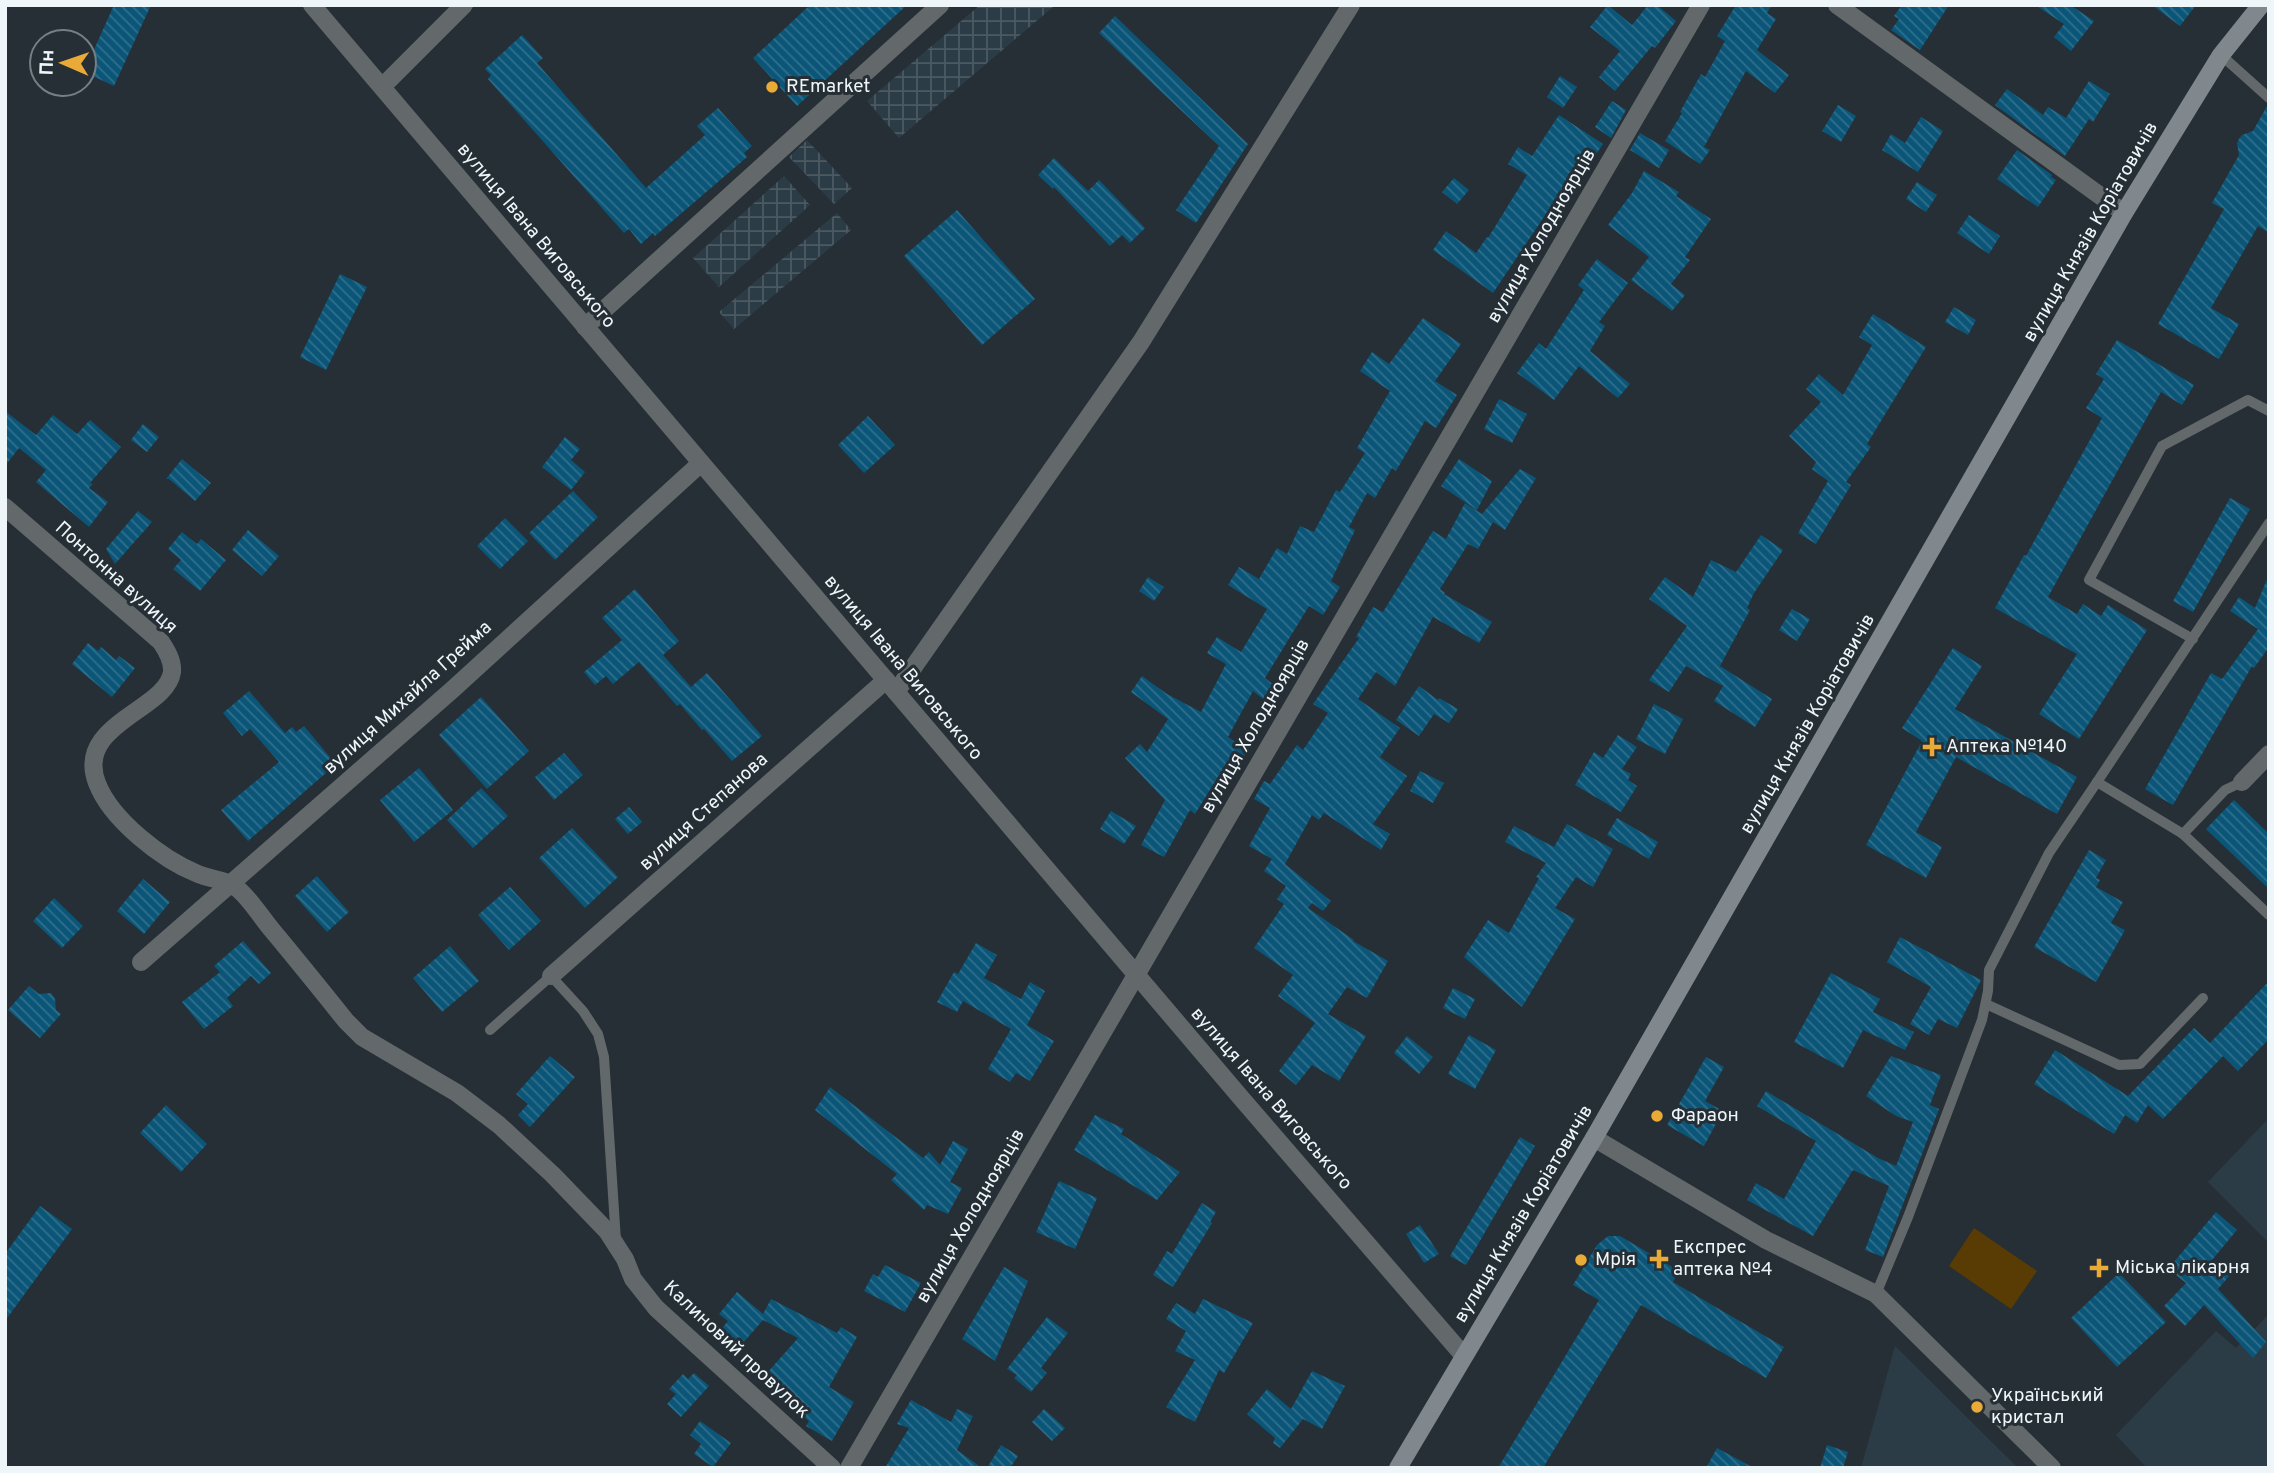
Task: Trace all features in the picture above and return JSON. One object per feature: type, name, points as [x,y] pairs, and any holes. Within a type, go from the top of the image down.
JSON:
[{"type":"main road","name":"вулиця Князів Коріатовичів","points":[[1398,1468],[1594,1138],[2124,213],[2221,55],[2261,5]]},
{"type":"street","name":"вулиця Івана Виговського","points":[[312,5],[1464,1356]]},
{"type":"street","points":[[382,88],[464,5]]},
{"type":"street","points":[[585,327],[940,5]]},
{"type":"street","name":"вулиця Степанова","points":[[551,976],[891,686],[1003,536],[1141,342],[1351,5]]},
{"type":"street","name":"вулиця Холодноярців","points":[[849,1468],[1700,5]]},
{"type":"street","points":[[1837,5],[2124,213]]},
{"type":"street","name":"вулиця Михайла Грейма","points":[[141,962],[452,690],[701,463]]},
{"type":"street","name":"Понтонна вулиця","points":[[5,507],[165,647],[172,672],[168,681],[107,735],[98,746],[93,771],[97,784],[113,809],[155,849],[200,876],[229,884]]},
{"type":"street","points":[[2242,782],[2269,754]]},
{"type":"street","name":"Калиновий провулок","points":[[229,884],[237,888],[362,1037],[457,1093],[499,1125],[553,1175],[607,1231],[625,1259],[633,1279],[656,1308],[832,1468]]},
{"type":"street","points":[[1594,1138],[1766,1240],[1876,1294],[2052,1468]]},
{"type":"lane","points":[[2221,55],[2269,98]]},
{"type":"lane","points":[[2193,639],[2090,580],[2162,446],[2248,400],[2269,411]]},
{"type":"lane","points":[[1876,1294],[1982,1020],[1989,970],[2008,930],[2049,853],[2269,523]]},
{"type":"lane","points":[[2097,782],[2183,834],[2269,915]]},
{"type":"lane","points":[[2183,834],[2225,790],[2242,782]]},
{"type":"lane","points":[[490,1030],[551,976],[583,1011],[598,1034],[604,1056],[617,1246]]},
{"type":"lane","points":[[1986,1004],[2119,1065],[2140,1064],[2203,998]]},
{"type":"shaded area","points":[[980,5],[1053,7],[899,138],[867,101]]},
{"type":"shaded area","points":[[807,140],[852,188],[834,204],[789,157]]},
{"type":"shaded area","points":[[784,176],[810,205],[719,287],[693,258]]},
{"type":"shaded area","points":[[837,213],[851,230],[734,329],[719,312]]},
{"type":"shaded area","points":[[2269,1118],[2269,1243],[2208,1182]]},
{"type":"shaded area","points":[[1974,1228],[2037,1271],[2011,1309],[1949,1266]]},
{"type":"shaded area","points":[[2269,1314],[2269,1468],[2147,1468],[2116,1435],[2216,1331],[2236,1348]]},
{"type":"shaded area","points":[[1895,1346],[2018,1468],[1861,1468]]},
{"type":"building","points":[[114,5],[151,5],[114,86],[98,79],[98,41]]},
{"type":"building","points":[[810,5],[907,5],[797,106],[753,58]]},
{"type":"building","points":[[1608,5],[1632,25],[1648,5],[1657,5],[1676,21],[1615,91],[1599,77],[1620,51],[1590,27]]},
{"type":"building","points":[[1736,5],[1772,5],[1767,13],[1776,19],[1757,50],[1789,75],[1775,93],[1746,71],[1704,147],[1710,150],[1700,164],[1665,141],[1701,74],[1705,77],[1725,41],[1717,36]]},
{"type":"building","points":[[1902,5],[1949,5],[1920,50],[1891,30],[1899,19],[1894,16]]},
{"type":"building","points":[[2035,5],[2070,5],[2094,21],[2071,51],[2054,37],[2064,24]]},
{"type":"building","points":[[2152,5],[2196,5],[2180,26]]},
{"type":"building","points":[[1115,16],[1248,144],[1196,223],[1176,210],[1219,146],[1099,33]]},
{"type":"building","points":[[522,35],[543,58],[537,63],[646,188],[705,135],[697,126],[718,108],[752,146],[744,153],[747,157],[655,236],[653,233],[641,244],[629,229],[624,233],[488,79],[491,75],[485,69]]},
{"type":"building","points":[[1560,76],[1577,87],[1563,108],[1547,97]]},
{"type":"building","points":[[2089,81],[2110,94],[2093,122],[2089,119],[2065,156],[1995,105],[2007,89],[2043,115],[2048,107],[2066,118]]},
{"type":"building","points":[[1612,101],[1626,110],[1611,138],[1595,127]]},
{"type":"building","points":[[1838,105],[1856,116],[1841,142],[1822,131]]},
{"type":"building","points":[[2267,106],[2269,233],[2258,226],[2211,308],[2239,324],[2219,359],[2158,324],[2224,209],[2212,203],[2239,155],[2239,139],[2253,131]]},
{"type":"building","points":[[1559,115],[1603,144],[1574,187],[1578,189],[1566,206],[1556,199],[1493,293],[1433,250],[1446,231],[1476,253],[1527,175],[1508,164],[1518,147],[1532,156]]},
{"type":"building","points":[[1921,117],[1943,131],[1918,172],[1882,150],[1891,134],[1905,143]]},
{"type":"building","points":[[1640,133],[1669,150],[1659,168],[1630,150]]},
{"type":"building","points":[[2017,150],[2056,180],[2038,207],[1997,179]]},
{"type":"building","points":[[1054,158],[1088,191],[1099,180],[1145,228],[1130,243],[1122,235],[1110,246],[1054,187],[1053,189],[1038,175]]},
{"type":"building","points":[[1644,171],[1679,192],[1676,196],[1711,219],[1685,257],[1690,260],[1671,284],[1685,295],[1672,311],[1631,280],[1649,257],[1608,225],[1632,193]]},
{"type":"building","points":[[1454,178],[1469,190],[1457,204],[1442,192]]},
{"type":"building","points":[[1917,182],[1937,195],[1926,212],[1906,199]]},
{"type":"building","points":[[957,210],[1035,299],[982,345],[904,256]]},
{"type":"building","points":[[1969,215],[2000,236],[1989,254],[1957,233]]},
{"type":"building","points":[[1597,259],[1628,283],[1599,322],[1605,326],[1590,351],[1630,384],[1618,398],[1579,366],[1554,400],[1517,373],[1539,343],[1546,349],[1584,290],[1578,285]]},
{"type":"building","points":[[340,274],[367,287],[326,370],[300,357]]},
{"type":"building","points":[[1954,307],[1976,320],[1968,335],[1945,322]]},
{"type":"building","points":[[1873,314],[1926,347],[1867,444],[1871,447],[1846,482],[1851,485],[1816,544],[1798,533],[1828,481],[1812,469],[1816,462],[1789,436],[1821,402],[1806,389],[1819,374],[1843,395],[1872,345],[1859,337]]},
{"type":"building","points":[[1423,318],[1461,344],[1435,381],[1457,395],[1436,428],[1425,421],[1396,471],[1392,468],[1375,498],[1367,493],[1349,527],[1355,530],[1331,581],[1340,587],[1323,615],[1309,606],[1265,678],[1278,688],[1267,702],[1253,691],[1228,737],[1248,751],[1237,767],[1228,761],[1195,814],[1190,810],[1164,857],[1141,845],[1165,800],[1125,758],[1140,744],[1147,752],[1168,719],[1131,692],[1142,676],[1167,694],[1201,712],[1226,664],[1207,653],[1217,637],[1241,652],[1267,609],[1228,585],[1239,567],[1259,579],[1277,548],[1287,554],[1300,526],[1314,532],[1336,490],[1340,492],[1365,453],[1357,448],[1390,391],[1360,371],[1372,352],[1389,364]]},
{"type":"building","points":[[2117,340],[2194,385],[2182,405],[2161,392],[2048,597],[2077,614],[2083,604],[2101,616],[2108,605],[2147,630],[2079,739],[2039,714],[2077,654],[1995,608],[2102,418],[2086,408],[2104,379],[2096,374]]},
{"type":"building","points":[[1499,399],[1527,414],[1512,443],[1484,429]]},
{"type":"building","points":[[5,411],[36,435],[53,415],[77,434],[90,420],[121,447],[90,483],[93,484],[89,488],[108,502],[89,527],[36,482],[46,470],[19,448],[5,466]]},
{"type":"building","points":[[868,416],[895,445],[864,473],[838,445]]},
{"type":"building","points":[[143,424],[159,437],[147,452],[131,440]]},
{"type":"building","points":[[565,437],[580,449],[571,460],[585,472],[571,490],[542,467]]},
{"type":"building","points":[[182,459],[211,483],[195,501],[166,479]]},
{"type":"building","points":[[1459,459],[1492,481],[1477,510],[1441,486]]},
{"type":"building","points":[[1520,469],[1536,478],[1505,530],[1493,522],[1478,549],[1468,544],[1440,589],[1492,622],[1479,643],[1433,617],[1395,686],[1376,672],[1358,699],[1400,728],[1380,757],[1407,776],[1373,824],[1390,834],[1381,850],[1324,813],[1319,820],[1312,815],[1285,864],[1331,901],[1323,911],[1312,903],[1308,908],[1353,941],[1388,961],[1367,998],[1347,987],[1328,1014],[1366,1036],[1339,1081],[1312,1065],[1296,1085],[1279,1071],[1315,1023],[1278,996],[1293,975],[1254,948],[1284,904],[1277,899],[1286,886],[1264,871],[1272,859],[1249,846],[1270,808],[1254,799],[1264,781],[1270,784],[1297,745],[1303,750],[1328,713],[1313,704],[1359,638],[1356,637],[1373,607],[1383,612],[1433,531],[1446,539],[1465,503],[1482,514]]},
{"type":"building","points":[[573,491],[598,517],[555,560],[529,533]]},
{"type":"building","points":[[2230,498],[2250,509],[2193,612],[2173,601]]},
{"type":"building","points":[[138,511],[152,522],[115,564],[106,549]]},
{"type":"building","points":[[505,518],[528,541],[500,569],[477,546]]},
{"type":"building","points":[[248,530],[279,556],[262,576],[232,550]]},
{"type":"building","points":[[182,532],[197,544],[201,539],[226,560],[200,591],[173,569],[181,560],[168,549]]},
{"type":"building","points":[[1761,535],[1783,550],[1754,593],[1747,608],[1750,610],[1720,666],[1772,699],[1755,727],[1714,701],[1723,686],[1686,666],[1669,692],[1649,680],[1687,626],[1649,599],[1665,577],[1693,597],[1711,560],[1736,572]]},
{"type":"building","points":[[1148,577],[1164,587],[1154,601],[1139,591]]},
{"type":"building","points":[[2268,577],[2269,647],[2254,668],[2252,666],[2173,805],[2145,789],[2211,673],[2222,679],[2258,629],[2230,611],[2239,597],[2255,608]]},
{"type":"building","points":[[635,589],[679,641],[663,655],[691,687],[707,673],[762,736],[732,761],[680,704],[677,706],[639,662],[613,684],[606,676],[595,685],[584,672],[622,640],[602,618]]},
{"type":"building","points":[[1792,609],[1810,619],[1797,641],[1779,630]]},
{"type":"building","points":[[88,643],[98,651],[101,647],[116,660],[119,656],[135,668],[112,697],[72,664]]},
{"type":"building","points":[[1953,648],[1982,666],[1955,709],[2077,777],[2057,814],[1956,757],[1916,832],[1942,847],[1926,878],[1866,845],[1922,741],[1902,728]]},
{"type":"building","points":[[1419,686],[1438,700],[1439,698],[1458,709],[1449,723],[1434,714],[1419,736],[1396,720]]},
{"type":"building","points":[[249,691],[285,733],[292,727],[296,732],[304,726],[333,761],[324,768],[327,772],[248,841],[221,810],[279,762],[250,729],[242,736],[223,713]]},
{"type":"building","points":[[481,697],[529,751],[487,789],[439,735]]},
{"type":"building","points":[[1654,704],[1683,719],[1665,754],[1636,739]]},
{"type":"building","points":[[1618,735],[1637,747],[1622,769],[1631,774],[1628,780],[1637,786],[1621,812],[1575,785],[1594,752],[1603,758]]},
{"type":"building","points":[[564,753],[583,775],[554,800],[535,777]]},
{"type":"building","points":[[419,768],[453,810],[414,842],[380,800]]},
{"type":"building","points":[[1420,771],[1444,783],[1433,803],[1410,791]]},
{"type":"building","points":[[481,788],[508,816],[473,848],[447,820]]},
{"type":"building","points":[[2234,800],[2269,834],[2269,889],[2206,829]]},
{"type":"building","points":[[629,807],[642,822],[628,834],[615,819]]},
{"type":"building","points":[[1111,811],[1136,826],[1124,844],[1100,829]]},
{"type":"building","points":[[1617,818],[1658,842],[1649,859],[1607,835]]},
{"type":"building","points":[[1567,824],[1613,849],[1593,887],[1576,877],[1555,908],[1575,919],[1522,1007],[1464,957],[1488,920],[1509,933],[1539,878],[1536,877],[1546,863],[1505,842],[1514,826],[1554,847]]},
{"type":"building","points":[[572,828],[618,877],[585,908],[539,858]]},
{"type":"building","points":[[2089,850],[2106,860],[2096,878],[2100,880],[2096,887],[2123,902],[2111,923],[2125,930],[2096,982],[2034,947]]},
{"type":"building","points":[[317,876],[349,912],[327,932],[295,896]]},
{"type":"building","points":[[143,879],[170,902],[144,934],[117,911]]},
{"type":"building","points":[[510,887],[541,921],[509,950],[478,915]]},
{"type":"building","points":[[54,898],[83,926],[62,948],[33,921]]},
{"type":"building","points":[[1900,937],[1981,980],[1957,1028],[1938,1019],[1929,1035],[1910,1024],[1931,987],[1887,962]]},
{"type":"building","points":[[243,941],[271,973],[259,984],[251,976],[227,998],[233,1006],[204,1029],[182,1002],[220,972],[214,966]]},
{"type":"building","points":[[976,943],[997,955],[984,978],[1021,999],[1030,982],[1045,991],[1027,1025],[1054,1041],[1030,1081],[1016,1073],[1010,1082],[988,1069],[1011,1029],[963,1001],[957,1012],[937,1002],[954,972],[958,974]]},
{"type":"building","points":[[450,946],[479,981],[442,1012],[413,978]]},
{"type":"building","points":[[1831,973],[1880,999],[1873,1012],[1914,1032],[1905,1050],[1863,1030],[1843,1068],[1794,1042]]},
{"type":"building","points":[[2269,981],[2269,1039],[2238,1071],[2223,1056],[2163,1119],[2148,1105],[2137,1123],[2125,1115],[2114,1134],[2034,1084],[2055,1050],[2128,1096],[2194,1028],[2210,1043]]},
{"type":"building","points":[[29,986],[39,994],[51,993],[55,999],[56,1010],[61,1014],[40,1038],[8,1010]]},
{"type":"building","points":[[1453,988],[1475,999],[1465,1019],[1443,1008]]},
{"type":"building","points":[[1469,1035],[1496,1050],[1475,1089],[1448,1074]]},
{"type":"building","points":[[1407,1036],[1433,1057],[1419,1074],[1394,1053]]},
{"type":"building","points":[[550,1056],[575,1077],[530,1127],[518,1115],[528,1104],[516,1094]]},
{"type":"building","points":[[1891,1056],[1941,1075],[1930,1105],[1939,1109],[1883,1257],[1865,1250],[1889,1186],[1853,1170],[1813,1236],[1747,1200],[1756,1183],[1784,1199],[1816,1141],[1757,1106],[1766,1091],[1896,1166],[1913,1122],[1896,1116],[1866,1096]]},
{"type":"building","points":[[1706,1057],[1724,1067],[1705,1101],[1723,1111],[1704,1146],[1667,1125]]},
{"type":"building","points":[[830,1087],[923,1158],[929,1152],[940,1165],[953,1141],[968,1149],[950,1182],[962,1188],[948,1214],[927,1205],[924,1210],[891,1180],[897,1174],[815,1110]]},
{"type":"building","points":[[166,1105],[207,1144],[181,1172],[140,1133]]},
{"type":"building","points":[[1095,1115],[1124,1129],[1121,1134],[1180,1172],[1157,1200],[1074,1150]]},
{"type":"building","points":[[1520,1137],[1535,1146],[1466,1265],[1450,1256]]},
{"type":"building","points":[[1059,1181],[1097,1198],[1075,1249],[1036,1232]]},
{"type":"building","points":[[1202,1203],[1216,1212],[1173,1287],[1153,1275],[1167,1251],[1172,1254]]},
{"type":"building","points":[[40,1206],[72,1229],[5,1321],[5,1254]]},
{"type":"building","points":[[2216,1212],[2237,1230],[2212,1260],[2230,1275],[2218,1289],[2266,1342],[2253,1358],[2204,1305],[2185,1326],[2164,1306],[2186,1283],[2168,1269]]},
{"type":"building","points":[[1420,1225],[1439,1254],[1424,1263],[1406,1234]]},
{"type":"building","points":[[1608,1236],[1620,1236],[1679,1271],[1673,1282],[1784,1347],[1766,1378],[1641,1305],[1543,1468],[1498,1468],[1599,1300],[1573,1285],[1597,1245]]},
{"type":"building","points":[[885,1265],[921,1283],[905,1312],[864,1291],[873,1274],[878,1277]]},
{"type":"building","points":[[1004,1267],[1028,1281],[995,1361],[962,1339]]},
{"type":"building","points":[[2119,1273],[2166,1322],[2117,1367],[2071,1318]]},
{"type":"building","points":[[737,1292],[763,1314],[771,1299],[837,1333],[841,1327],[857,1337],[829,1387],[854,1402],[832,1441],[806,1426],[809,1421],[802,1416],[806,1408],[767,1373],[798,1338],[763,1320],[736,1351],[717,1334],[728,1321],[719,1314]]},
{"type":"building","points":[[1203,1299],[1253,1323],[1224,1373],[1219,1370],[1195,1422],[1166,1407],[1195,1360],[1175,1351],[1186,1331],[1166,1319],[1176,1303],[1195,1314]]},
{"type":"building","points":[[1047,1317],[1068,1333],[1041,1368],[1047,1373],[1031,1392],[1014,1378],[1017,1375],[1007,1369]]},
{"type":"building","points":[[1312,1371],[1345,1386],[1322,1429],[1303,1419],[1280,1448],[1273,1443],[1275,1438],[1247,1414],[1267,1389],[1291,1409]]},
{"type":"building","points":[[694,1373],[709,1386],[681,1417],[667,1404],[676,1394],[669,1389],[683,1374],[688,1379]]},
{"type":"building","points":[[911,1400],[951,1422],[957,1409],[973,1416],[957,1450],[982,1468],[885,1468],[909,1428],[897,1424]]},
{"type":"building","points":[[1044,1409],[1065,1428],[1052,1441],[1032,1422]]},
{"type":"building","points":[[700,1421],[731,1443],[713,1467],[694,1454],[701,1444],[690,1435]]},
{"type":"building","points":[[1001,1445],[1018,1456],[1010,1468],[987,1468]]},
{"type":"building","points":[[1827,1445],[1848,1452],[1843,1468],[1820,1468]]},
{"type":"building","points":[[1717,1448],[1754,1468],[1706,1468]]},
{"type":"place","name":"REmarket","points":[[772,87]]},
{"type":"place","name":"Аптека №140","points":[[1932,747]]},
{"type":"place","name":"Фараон","points":[[1657,1116]]},
{"type":"place","name":"Експрес аптека №4","points":[[1659,1259]]},
{"type":"place","name":"Мрія","points":[[1581,1260]]},
{"type":"place","name":"Міська лікарня","points":[[2099,1268]]},
{"type":"place","name":"Український кристал","points":[[1977,1407]]}]
